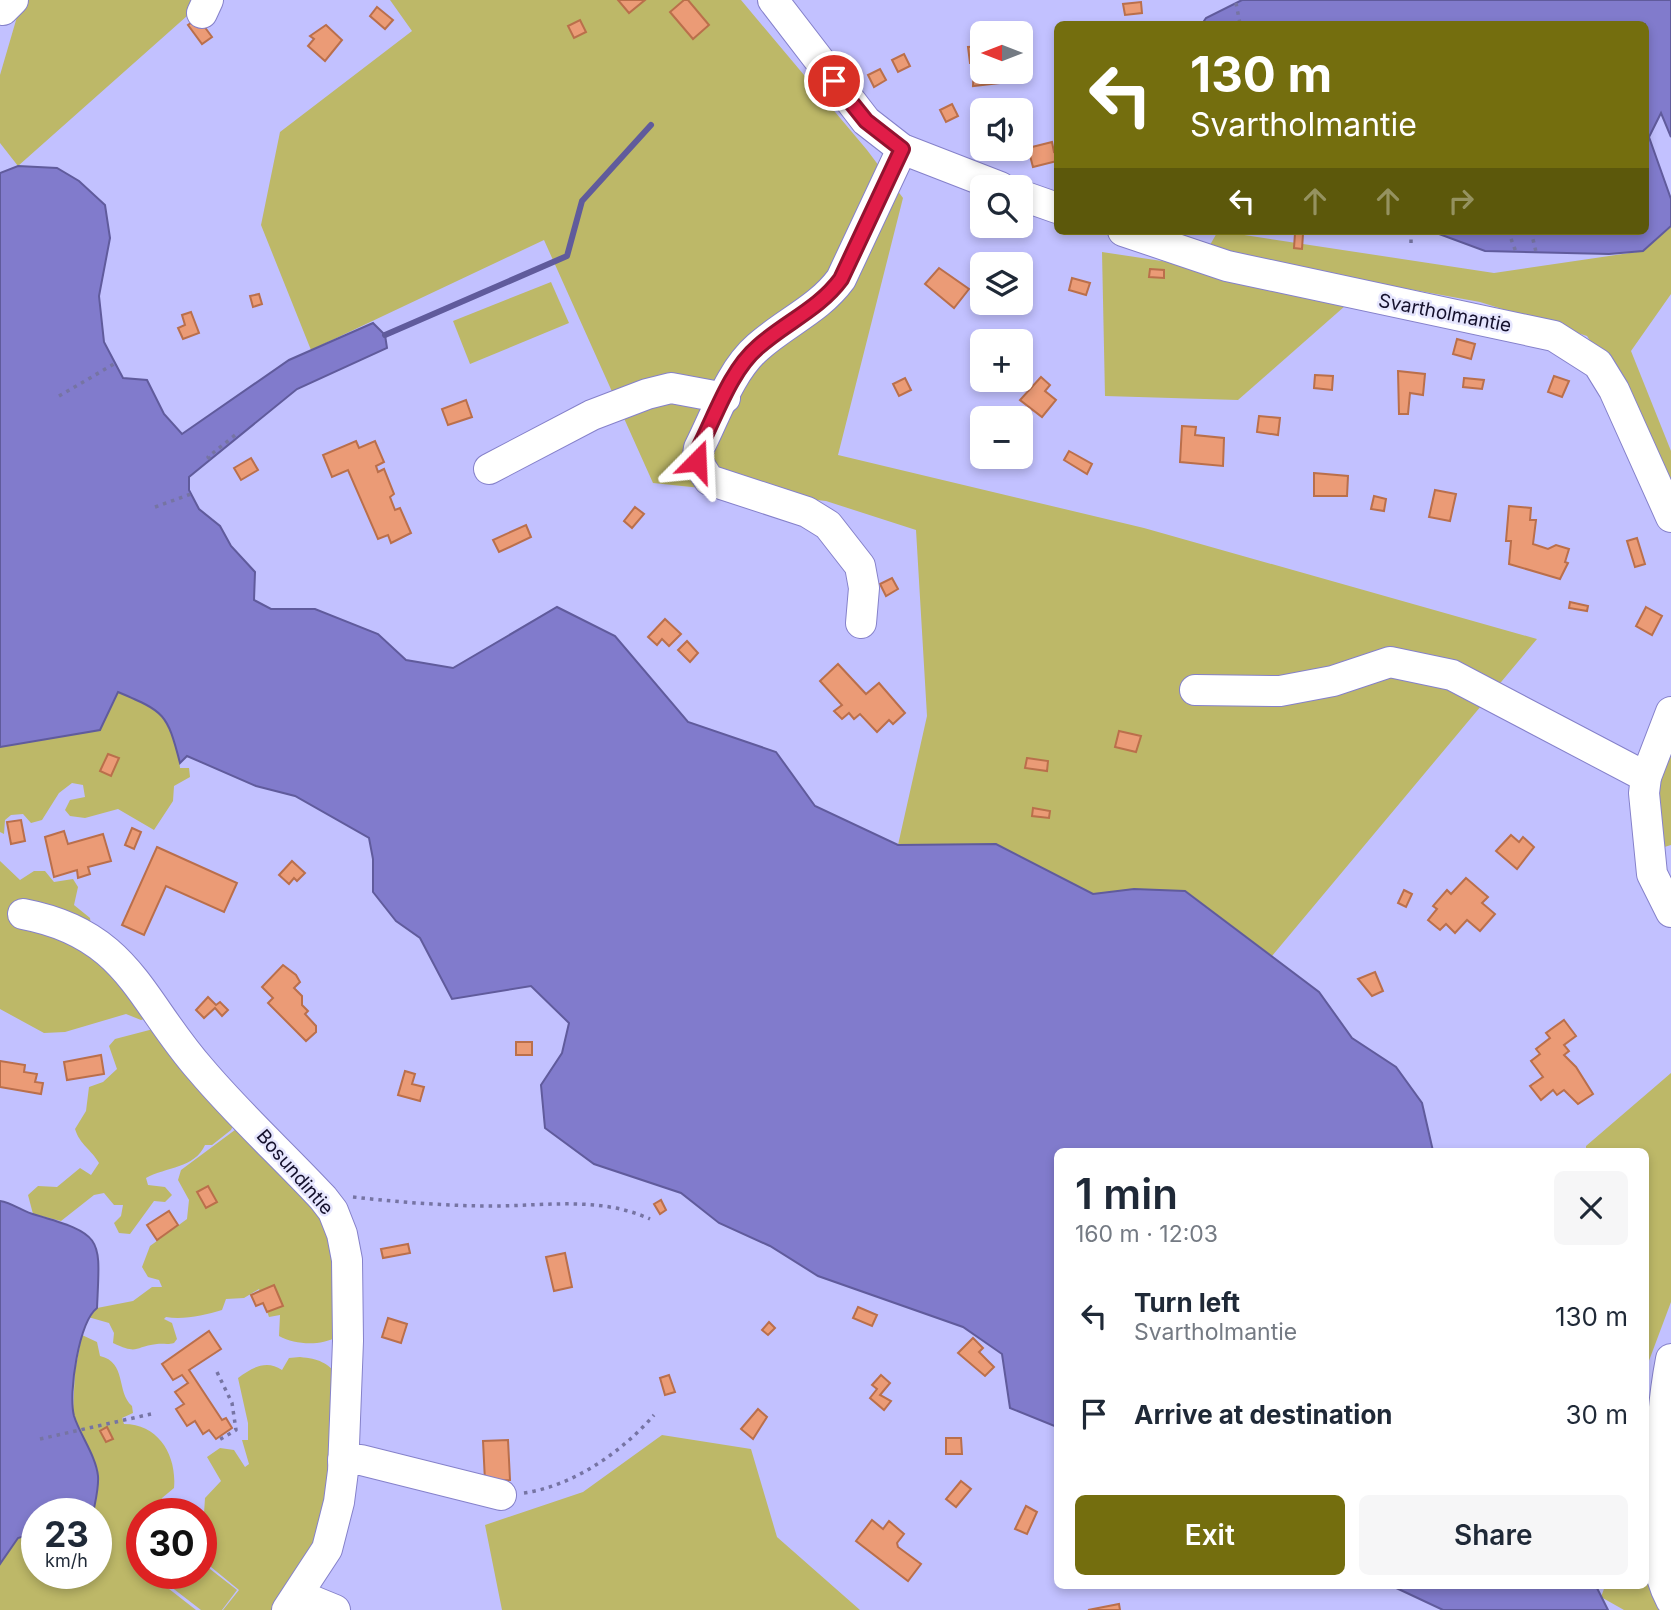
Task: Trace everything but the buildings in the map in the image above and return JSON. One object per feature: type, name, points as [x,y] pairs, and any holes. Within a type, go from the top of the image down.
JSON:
[{"type":"street","points":[[773,0],[866,121],[902,149],[970,175]]},
{"type":"street","points":[[861,623],[864,588],[860,566],[828,525],[807,512],[720,485],[701,472],[697,461],[699,448],[742,363],[759,346],[828,297],[841,279],[902,149]]},
{"type":"street","points":[[1033,200],[1054,207]]},
{"type":"street","name":"Svartholmantie","points":[[1135,235],[1227,266],[1357,296],[1479,317],[1562,340],[1598,365],[1609,381],[1671,517]]},
{"type":"street","points":[[489,469],[592,415],[647,394],[671,388],[725,398]]},
{"type":"street","points":[[1195,690],[1280,691],[1333,681],[1390,662],[1452,675],[1646,777]]},
{"type":"street","points":[[1671,712],[1646,777],[1647,852],[1659,894],[1671,912]]},
{"type":"street","name":"Bosundintie","points":[[23,914],[97,941],[131,974],[198,1067],[323,1198],[333,1211],[342,1234],[346,1260],[348,1342],[340,1502],[327,1549],[291,1605]]},
{"type":"street","points":[[1671,1359],[1660,1439],[1657,1535],[1658,1563],[1663,1586],[1671,1600]]},
{"type":"street","points":[[343,1460],[361,1460],[501,1495]]},
{"type":"street","points":[[291,1605],[313,1601],[335,1610]]},
{"type":"path","points":[[1236,3],[1239,21]]},
{"type":"path","points":[[1411,235],[1411,246]]},
{"type":"path","points":[[1510,235],[1516,252]]},
{"type":"path","points":[[1532,235],[1536,252]]},
{"type":"path","points":[[59,396],[114,364]]},
{"type":"path","points":[[210,459],[208,457],[239,432]]},
{"type":"path","points":[[155,507],[191,494]]},
{"type":"path","points":[[323,1198],[345,1196],[449,1206],[596,1203],[625,1208],[650,1219]]},
{"type":"path","points":[[217,1372],[232,1403],[236,1430],[217,1441]]},
{"type":"path","points":[[40,1439],[151,1414]]},
{"type":"path","points":[[501,1495],[555,1486],[581,1474],[654,1415]]},
{"type":"shaded area","points":[[11,0],[205,0],[18,166],[0,143],[0,75],[19,10]]},
{"type":"shaded area","points":[[390,0],[741,0],[867,150],[903,198],[838,455],[1144,528],[1537,639],[1272,956],[1185,891],[1135,889],[1093,894],[996,844],[898,845],[927,716],[916,530],[826,501],[653,483],[544,240],[311,350],[261,225],[280,132],[412,31]]},
{"type":"shaded area","points":[[1242,0],[1671,0],[1671,137],[1661,113],[1649,137],[1649,21],[1204,21]]},
{"type":"shaded area","points":[[1649,137],[1671,199],[1671,226],[1643,251],[1609,254],[1485,251],[1442,235],[1649,235]]},
{"type":"shaded area","points":[[18,166],[57,168],[79,181],[105,205],[110,238],[99,296],[104,342],[123,378],[147,380],[164,414],[182,434],[289,360],[373,323],[385,335],[387,348],[297,389],[189,477],[189,490],[199,509],[220,526],[231,546],[255,572],[254,600],[271,609],[315,609],[378,634],[406,660],[453,668],[557,607],[615,636],[688,722],[776,752],[815,806],[898,845],[996,844],[1093,894],[1134,889],[1185,891],[1319,992],[1352,1038],[1396,1067],[1422,1103],[1432,1148],[1054,1148],[1054,1426],[1010,1408],[1002,1354],[963,1327],[818,1276],[770,1246],[719,1223],[681,1193],[594,1164],[545,1128],[541,1085],[562,1053],[569,1023],[531,986],[452,999],[420,938],[396,921],[373,892],[373,859],[369,838],[295,796],[256,786],[187,756],[180,763],[162,716],[146,704],[118,692],[100,730],[0,747],[0,173]]},
{"type":"shaded area","points":[[1671,226],[1671,294],[1631,351],[1671,451],[1671,497],[1619,385],[1587,336],[1480,302],[1206,252],[1216,235],[1244,235],[1494,273],[1643,251]]},
{"type":"shaded area","points":[[1102,252],[1175,263],[1345,306],[1238,400],[1105,396]]},
{"type":"shaded area","points":[[551,282],[569,323],[470,364],[453,321]]},
{"type":"shaded area","points":[[117,691],[144,704],[163,718],[175,738],[180,768],[189,768],[190,777],[174,786],[173,801],[154,830],[118,809],[85,818],[70,816],[65,810],[70,800],[85,797],[83,785],[72,783],[59,793],[42,820],[31,823],[23,814],[11,815],[5,820],[4,834],[0,832],[0,747]]},
{"type":"shaded area","points":[[1671,738],[1671,845],[1658,849],[1654,780]]},
{"type":"shaded area","points":[[0,861],[20,880],[34,871],[45,871],[54,882],[73,879],[78,887],[74,905],[90,918],[92,933],[154,1016],[141,1020],[126,1014],[65,1032],[44,1033],[0,1009]]},
{"type":"shaded area","points":[[161,1027],[236,1119],[231,1130],[212,1145],[205,1145],[200,1153],[187,1163],[146,1178],[148,1185],[165,1187],[172,1195],[165,1202],[154,1201],[130,1234],[119,1233],[114,1223],[121,1216],[123,1205],[114,1205],[104,1193],[94,1195],[61,1221],[33,1214],[28,1195],[38,1186],[57,1187],[80,1168],[91,1175],[99,1163],[75,1129],[86,1111],[89,1087],[103,1082],[117,1069],[109,1046],[115,1039]]},
{"type":"shaded area","points":[[1671,1073],[1671,1302],[1649,1361],[1649,1148],[1586,1146]]},
{"type":"shaded area","points":[[243,1124],[331,1210],[337,1337],[308,1343],[279,1336],[280,1315],[269,1317],[259,1289],[244,1298],[226,1299],[222,1310],[187,1317],[166,1317],[164,1319],[172,1323],[177,1339],[174,1343],[132,1349],[113,1343],[114,1333],[109,1323],[88,1317],[97,1308],[133,1301],[152,1287],[162,1287],[159,1280],[148,1277],[142,1267],[150,1246],[187,1219],[189,1200],[178,1180],[181,1170]]},
{"type":"shaded area","points":[[0,1201],[75,1228],[94,1243],[98,1267],[97,1308],[80,1342],[74,1375],[73,1405],[74,1416],[98,1476],[96,1498],[21,1498],[21,1537],[0,1564]]},
{"type":"shaded area","points":[[82,1335],[97,1342],[100,1356],[114,1364],[118,1371],[133,1413],[122,1418],[124,1424],[136,1425],[156,1436],[169,1454],[172,1464],[174,1488],[162,1498],[126,1498],[126,1589],[169,1589],[196,1610],[0,1610],[0,1564],[10,1547],[21,1537],[21,1589],[112,1589],[112,1498],[95,1498],[98,1476],[73,1413],[75,1371]]},
{"type":"shaded area","points":[[300,1357],[322,1362],[339,1377],[333,1521],[283,1610],[223,1610],[239,1590],[217,1572],[217,1498],[205,1498],[221,1481],[207,1457],[220,1448],[234,1450],[245,1467],[249,1464],[242,1440],[248,1440],[248,1423],[238,1378],[265,1365],[282,1370],[289,1358]]},
{"type":"shaded area","points":[[662,1435],[751,1449],[777,1537],[860,1610],[502,1610],[485,1525],[583,1492]]},
{"type":"shaded area","points":[[1649,1539],[1664,1610],[1624,1610],[1601,1597],[1604,1589],[1649,1589]]},
{"type":"shaded area","points":[[217,1574],[237,1590],[222,1610],[201,1610],[174,1589],[217,1589]]},
{"type":"shaded area","points":[[1398,1589],[1598,1589],[1608,1610],[1443,1610]]},
{"type":"waterway","points":[[385,335],[567,256],[582,201],[651,125]]},
{"type":"route","points":[[697,461],[699,448],[742,363],[759,346],[828,297],[841,279],[902,149],[866,121],[834,81]]}]
